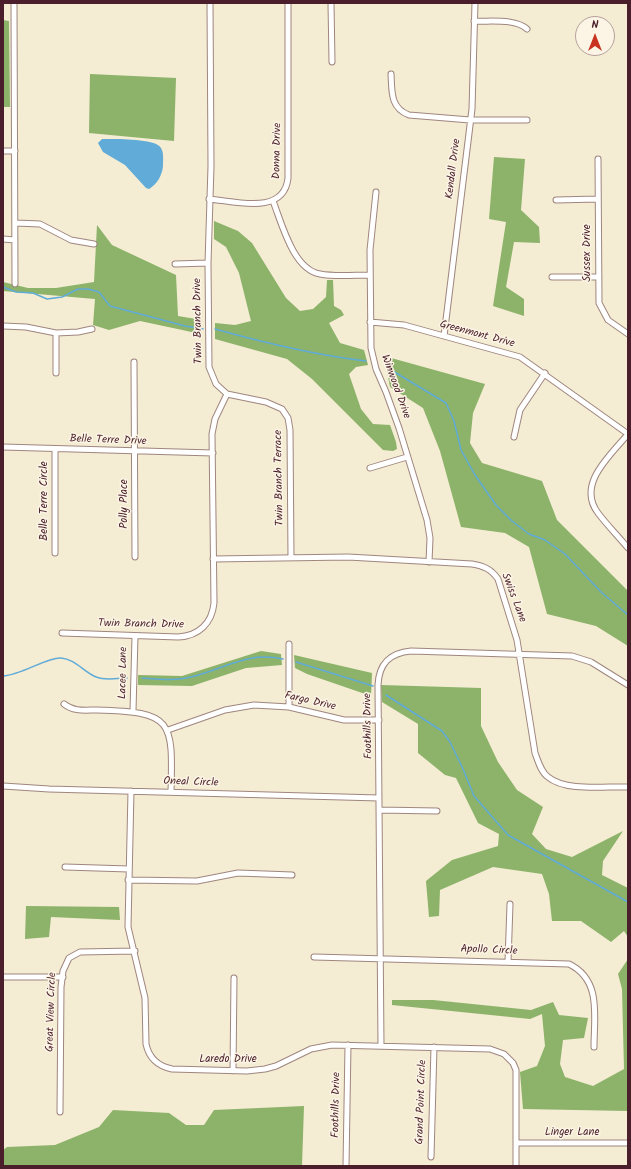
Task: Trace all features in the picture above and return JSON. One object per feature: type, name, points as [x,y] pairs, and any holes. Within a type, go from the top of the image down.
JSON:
[{"type":"street","points":[[14,3],[16,223],[15,284]]},
{"type":"street","name":"Twin Branch Drive","points":[[62,634],[186,636],[201,629],[209,620],[213,609],[213,425],[227,394],[216,384],[209,367],[208,263],[211,166],[210,3]]},
{"type":"street","name":"Donna Drive","points":[[273,202],[284,192],[288,178],[288,3]]},
{"type":"street","points":[[331,3],[332,62]]},
{"type":"street","name":"Kendall Drive","points":[[444,336],[470,120],[475,3]]},
{"type":"street","points":[[474,21],[515,23],[527,28]]},
{"type":"street","points":[[391,74],[392,98],[400,111],[409,115],[470,120],[527,120]]},
{"type":"street","points":[[3,150],[15,151]]},
{"type":"street","name":"Sussex Drive","points":[[598,159],[599,297],[601,309],[608,320],[628,334]]},
{"type":"street","name":"Winwood Drive","points":[[376,192],[370,237],[371,348],[376,369],[391,406],[427,520],[430,538],[429,562]]},
{"type":"street","points":[[209,199],[258,204],[273,202],[296,256],[306,268],[320,274],[370,274]]},
{"type":"street","points":[[556,200],[598,199]]},
{"type":"street","points":[[16,223],[40,224],[71,240],[94,244]]},
{"type":"street","points":[[3,239],[15,240]]},
{"type":"street","points":[[175,264],[208,263]]},
{"type":"street","points":[[552,277],[599,277]]},
{"type":"street","name":"Greenmont Drive","points":[[370,322],[404,325],[520,357],[545,373],[628,434]]},
{"type":"street","points":[[3,326],[26,327],[56,333],[78,332],[92,329]]},
{"type":"street","points":[[56,333],[56,373]]},
{"type":"street","name":"Polly Place","points":[[134,362],[136,557]]},
{"type":"street","points":[[514,437],[520,410],[545,373]]},
{"type":"street","name":"Twin Branch Terrace","points":[[227,394],[273,404],[282,409],[288,418],[290,430],[291,558]]},
{"type":"street","points":[[628,434],[597,472],[592,485],[591,496],[597,512],[628,548]]},
{"type":"street","name":"Belle Terre Drive","points":[[3,447],[135,452],[213,453]]},
{"type":"street","name":"Belle Terre Circle","points":[[55,449],[55,553]]},
{"type":"street","points":[[370,468],[408,457]]},
{"type":"street","name":"Swiss Lane","points":[[213,559],[348,557],[480,566],[494,573],[512,620],[520,654],[535,753],[539,764],[548,777],[564,786],[628,786]]},
{"type":"street","name":"Lacee Lane","points":[[133,711],[135,636]]},
{"type":"street","points":[[289,644],[289,707]]},
{"type":"street","name":"Foothills Drive","points":[[381,1046],[379,677],[383,665],[391,656],[411,651],[579,657],[591,662],[628,685]]},
{"type":"street","points":[[64,704],[76,710],[133,711],[154,718],[168,730],[172,751],[171,792]]},
{"type":"street","name":"Fargo Drive","points":[[168,730],[238,707],[254,705],[289,707],[344,720],[379,720]]},
{"type":"street","name":"Oneal Circle","points":[[3,786],[49,789],[379,798]]},
{"type":"street","name":"Laredo Drive","points":[[131,791],[128,927],[135,951],[145,998],[147,1051],[154,1061],[172,1070],[233,1071],[265,1069],[276,1066],[311,1048],[327,1046],[434,1047],[490,1049],[498,1051],[509,1058],[516,1070],[516,1166]]},
{"type":"street","points":[[379,810],[437,811]]},
{"type":"street","points":[[65,867],[129,869]]},
{"type":"street","points":[[128,880],[197,882],[238,873],[292,875]]},
{"type":"street","points":[[508,962],[510,904]]},
{"type":"street","name":"Great View Circle","points":[[60,1112],[62,977],[66,963],[74,954],[80,952],[135,951]]},
{"type":"street","name":"Apollo Circle","points":[[314,957],[569,964],[581,971],[593,990],[594,1047]]},
{"type":"street","points":[[3,977],[62,977]]},
{"type":"street","points":[[233,1071],[234,978]]},
{"type":"street","name":"Foothills Drive","points":[[346,1166],[348,1045]]},
{"type":"street","name":"Grand Point Circle","points":[[431,1157],[434,1047]]},
{"type":"street","name":"Linger Lane","points":[[516,1142],[628,1143]]},
{"type":"green space","points":[[3,20],[9,21],[10,107],[3,107]]},
{"type":"green space","points":[[90,74],[176,78],[174,141],[89,133]]},
{"type":"green space","points":[[494,157],[525,159],[521,210],[539,227],[540,243],[514,242],[506,287],[524,299],[524,316],[493,306],[506,222],[489,219]]},
{"type":"green space","points":[[214,221],[238,231],[252,243],[286,298],[300,311],[313,309],[326,297],[327,280],[333,280],[334,306],[341,310],[344,315],[329,323],[340,343],[364,350],[368,365],[356,367],[349,374],[361,409],[373,424],[390,425],[397,449],[393,451],[383,450],[312,379],[287,359],[215,339],[215,323],[235,325],[251,321],[239,273],[226,247],[214,239]]},
{"type":"green space","points":[[97,225],[112,245],[176,275],[178,316],[202,320],[201,334],[140,321],[109,330],[93,325],[95,299],[3,291],[3,282],[28,288],[56,288],[94,282]]},
{"type":"green space","points":[[384,356],[485,384],[473,413],[470,443],[482,463],[542,481],[557,520],[628,591],[628,646],[596,626],[547,614],[529,547],[505,533],[461,527],[440,451],[423,408],[390,387]]},
{"type":"green space","points":[[261,651],[281,654],[282,665],[246,668],[192,686],[138,685],[138,675],[182,676]]},
{"type":"green space","points":[[294,655],[372,673],[371,696],[307,674],[295,668]]},
{"type":"green space","points":[[381,685],[481,688],[481,726],[498,762],[517,790],[543,807],[532,834],[546,849],[572,857],[623,831],[603,861],[602,875],[628,888],[628,937],[624,931],[611,942],[581,921],[552,921],[549,894],[542,874],[493,867],[440,890],[439,916],[429,917],[426,881],[452,860],[498,846],[499,834],[478,823],[456,778],[445,775],[418,753],[418,724],[382,702]]},
{"type":"green space","points":[[26,906],[119,907],[120,920],[51,917],[49,937],[25,939]]},
{"type":"green space","points":[[628,959],[628,1111],[523,1109],[520,1072],[537,1066],[545,1046],[542,1014],[530,1019],[392,1005],[392,1000],[433,1000],[531,1010],[553,1002],[559,1015],[588,1018],[584,1038],[563,1040],[560,1064],[565,1077],[593,1086],[624,1069],[622,989],[618,974]]},
{"type":"green space","points":[[304,1106],[302,1166],[3,1166],[3,1150],[7,1147],[55,1145],[99,1127],[113,1110],[169,1113],[186,1125],[204,1125],[214,1110]]},
{"type":"water","points":[[102,139],[124,139],[151,142],[161,148],[163,154],[163,166],[162,173],[157,182],[149,189],[146,188],[125,165],[103,152],[98,143]]},
{"type":"waterway","points":[[3,287],[16,292],[33,293],[47,299],[62,297],[78,289],[88,289],[99,292],[110,306],[185,326],[203,329]]},
{"type":"waterway","points":[[215,329],[290,348],[366,361]]},
{"type":"waterway","points":[[386,367],[446,403],[454,421],[461,450],[475,475],[496,505],[512,521],[529,534],[545,540],[565,554],[601,592],[628,615]]},
{"type":"waterway","points":[[142,678],[179,679],[203,674],[247,659],[258,657],[283,659]]},
{"type":"waterway","points":[[3,676],[18,673],[55,658],[61,658],[75,663],[96,677],[108,679],[127,678]]},
{"type":"waterway","points":[[296,662],[373,686]]},
{"type":"waterway","points":[[386,695],[442,731],[450,742],[474,796],[508,835],[628,902]]}]
